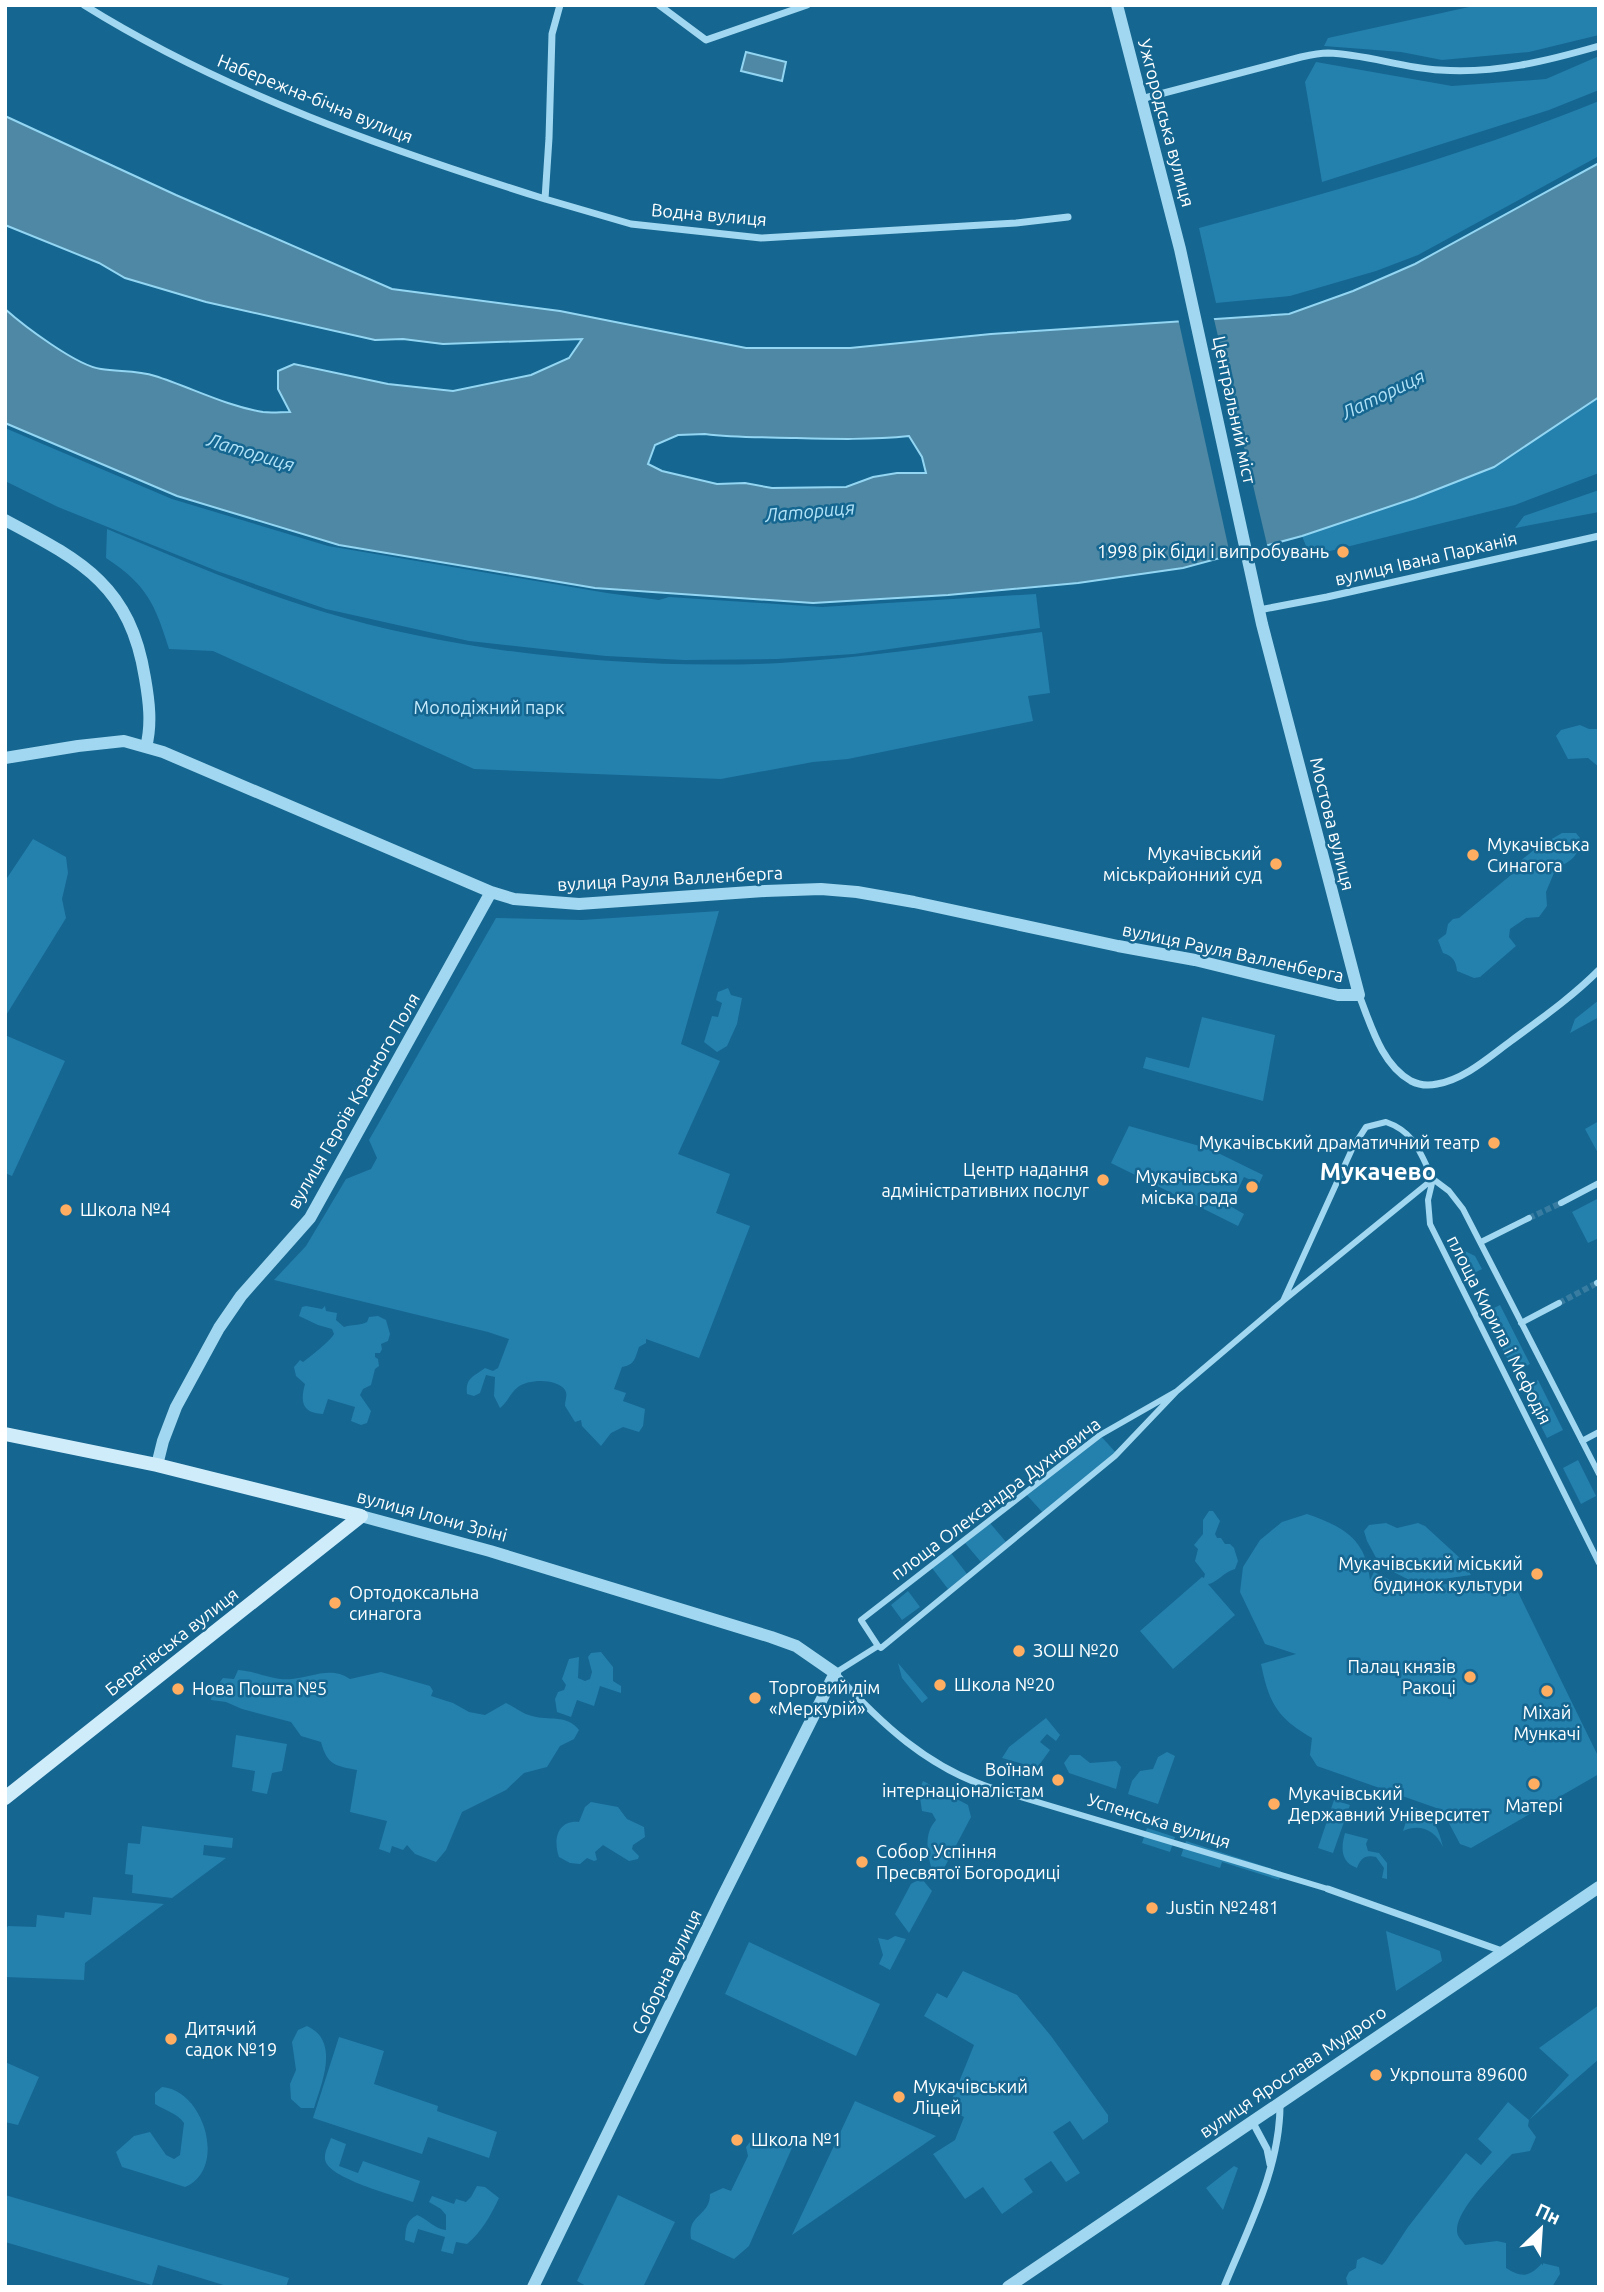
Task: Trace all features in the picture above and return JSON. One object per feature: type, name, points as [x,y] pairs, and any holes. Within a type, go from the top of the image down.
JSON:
[{"type":"main road","name":"вулиця Ілони Зріні","points":[[5,1434],[157,1465],[361,1516]]},
{"type":"main road","name":"Берегівська вулиця","points":[[5,1798],[361,1516]]},
{"type":"street","name":"Набережна-бічна вулиця","points":[[84,5],[166,54],[279,104],[446,168],[545,199]]},
{"type":"street","points":[[545,199],[552,34],[559,5]]},
{"type":"street","points":[[659,5],[706,40],[807,5]]},
{"type":"street","name":"Ужгородська вулиця","points":[[1117,5],[1181,249]]},
{"type":"street","points":[[1142,99],[1301,57],[1327,53],[1439,70],[1471,70],[1543,62],[1599,47]]},
{"type":"street","name":"Водна вулиця","points":[[545,199],[631,223],[761,238],[1016,223],[1068,217]]},
{"type":"street","name":"Центральний міст","points":[[1181,249],[1253,578]]},
{"type":"street","points":[[5,520],[60,549],[80,563],[101,580],[117,599],[133,628],[142,661],[150,723],[146,747]]},
{"type":"street","name":"вулиця Івана Парканія","points":[[1259,610],[1599,536]]},
{"type":"street","name":"Мостова вулиця","points":[[1253,578],[1359,995],[1380,1045],[1398,1071],[1423,1086],[1450,1080],[1485,1060],[1562,1004],[1599,970]]},
{"type":"street","name":"вулиця Рауля Валленберга","points":[[5,758],[110,742],[124,741],[146,747],[176,757],[513,899],[579,904],[765,891],[821,889],[857,892],[1195,960],[1338,995],[1359,995]]},
{"type":"street","name":"вулиця Героїв Красного Поля","points":[[157,1465],[176,1407],[219,1328],[241,1296],[310,1218],[491,892]]},
{"type":"street","name":"площа Олександра Духновича","points":[[835,1673],[878,1646],[881,1648],[1115,1456],[1177,1391],[1433,1179],[1416,1143],[1400,1127],[1385,1122],[1366,1127],[1353,1147],[1283,1301]]},
{"type":"street","name":"площа Кирила і Мефодія","points":[[1599,1474],[1463,1209],[1448,1191],[1433,1179],[1428,1200],[1430,1224],[1599,1563]]},
{"type":"street","points":[[1561,1203],[1599,1183]]},
{"type":"street","name":"площа Кирила і Мефодія","points":[[1481,1242],[1529,1219]]},
{"type":"street","points":[[1521,1323],[1559,1303]]},
{"type":"street","name":"площа Олександра Духновича","points":[[878,1646],[861,1620],[1100,1435],[1177,1391]]},
{"type":"street","points":[[1582,1441],[1599,1432]]},
{"type":"street","name":"вулиця Ілони Зріні","points":[[361,1516],[490,1551],[771,1637],[796,1646],[835,1673]]},
{"type":"street","name":"Успенська вулиця","points":[[835,1673],[898,1737],[926,1758],[959,1776],[1328,1889],[1502,1951]]},
{"type":"street","name":"Соборна вулиця","points":[[533,2287],[835,1673]]},
{"type":"street","name":"вулиця Ярослава Мудрого","points":[[1008,2287],[1599,1887]]},
{"type":"street","points":[[1224,2287],[1271,2168],[1278,2139],[1280,2102]]},
{"type":"street","points":[[1252,2121],[1267,2149],[1271,2168]]},
{"type":"green space","points":[[1478,5],[1599,5],[1599,35],[1529,52],[1442,60],[1401,52],[1324,46],[1328,38]]},
{"type":"green space","points":[[1599,56],[1599,90],[1549,110],[1322,182],[1305,82],[1316,62],[1452,86],[1546,79]]},
{"type":"green space","points":[[1599,101],[1599,156],[1418,255],[1376,271],[1290,296],[1216,303],[1199,228],[1451,155]]},
{"type":"green space","points":[[1599,397],[1599,473],[1515,505],[1310,556],[1302,536],[1415,498],[1494,467]]},
{"type":"green space","points":[[5,428],[172,499],[328,546],[659,600],[669,597],[822,607],[1036,594],[1040,628],[854,654],[777,659],[684,660],[606,656],[469,641],[326,609],[217,571],[58,507],[5,481]]},
{"type":"green space","points":[[1599,490],[1599,512],[1515,528],[1524,516]]},
{"type":"green space","name":"Молодіжний парк","points":[[107,529],[242,584],[324,612],[433,639],[550,656],[668,664],[780,663],[879,654],[1042,632],[1050,693],[1028,696],[1033,721],[848,759],[813,762],[721,779],[474,769],[213,651],[169,649],[148,597],[131,577],[106,558]]},
{"type":"green space","points":[[1580,725],[1599,729],[1599,767],[1588,758],[1568,759],[1556,736],[1561,730]]},
{"type":"green space","points":[[1562,833],[1576,833],[1580,838],[1578,849],[1570,860],[1556,868],[1546,892],[1547,906],[1539,917],[1526,918],[1510,929],[1509,937],[1516,946],[1480,977],[1474,978],[1457,971],[1453,959],[1443,953],[1438,940],[1446,934],[1448,924],[1517,870],[1514,866],[1535,849]]},
{"type":"green space","points":[[33,839],[66,857],[68,873],[62,899],[66,918],[5,1017],[5,881]]},
{"type":"green space","points":[[719,911],[681,1044],[720,1061],[678,1154],[730,1174],[716,1213],[750,1226],[699,1358],[646,1339],[632,1363],[622,1367],[614,1389],[626,1393],[623,1401],[645,1409],[643,1426],[639,1432],[623,1427],[611,1433],[601,1446],[582,1426],[581,1420],[575,1422],[565,1406],[565,1390],[556,1383],[535,1381],[523,1384],[515,1389],[500,1408],[494,1396],[495,1377],[486,1375],[480,1393],[474,1396],[467,1394],[472,1378],[485,1368],[493,1371],[498,1368],[509,1339],[274,1280],[306,1246],[346,1179],[371,1169],[377,1158],[369,1140],[496,918],[582,920]]},
{"type":"green space","points":[[728,988],[731,995],[742,998],[737,1024],[727,1046],[717,1052],[704,1042],[712,1016],[718,1017],[722,1003],[716,1000],[718,992]]},
{"type":"green space","points":[[1599,1000],[1599,1017],[1570,1033],[1575,1019]]},
{"type":"green space","points":[[1202,1017],[1275,1035],[1263,1101],[1143,1068],[1146,1057],[1189,1068]]},
{"type":"green space","points":[[5,1035],[65,1061],[12,1176],[5,1173]]},
{"type":"green space","points":[[1599,1121],[1599,1155],[1585,1129]]},
{"type":"green space","points":[[1129,1126],[1210,1149],[1263,1175],[1259,1184],[1244,1177],[1230,1206],[1244,1214],[1238,1226],[1111,1163]]},
{"type":"green space","points":[[1599,1198],[1599,1238],[1588,1243],[1572,1212]]},
{"type":"green space","points":[[1465,1251],[1475,1256],[1482,1269],[1466,1277],[1456,1258]]},
{"type":"green space","points":[[1500,1305],[1530,1364],[1514,1372],[1484,1313]]},
{"type":"green space","points":[[325,1306],[326,1311],[337,1313],[336,1320],[344,1327],[367,1322],[369,1317],[378,1316],[386,1320],[390,1334],[388,1341],[381,1344],[380,1353],[375,1353],[379,1366],[375,1369],[371,1385],[363,1389],[360,1395],[371,1411],[367,1423],[361,1425],[351,1421],[355,1407],[328,1399],[323,1414],[311,1411],[304,1405],[305,1384],[296,1376],[294,1367],[300,1360],[303,1362],[315,1353],[334,1334],[332,1329],[299,1316],[302,1307],[322,1309]]},
{"type":"green space","points":[[1538,1380],[1563,1430],[1547,1438],[1522,1388]]},
{"type":"green space","points":[[1100,1435],[1117,1454],[1044,1514],[1025,1493]]},
{"type":"green space","points":[[1578,1460],[1596,1496],[1581,1504],[1563,1468]]},
{"type":"green space","points":[[1209,1511],[1213,1511],[1220,1521],[1215,1534],[1217,1538],[1234,1548],[1238,1561],[1235,1569],[1208,1584],[1235,1615],[1173,1669],[1140,1631],[1204,1578],[1205,1574],[1195,1561],[1198,1549],[1194,1545],[1203,1534],[1203,1520]]},
{"type":"green space","points":[[1307,1514],[1332,1524],[1351,1536],[1364,1554],[1370,1580],[1374,1572],[1410,1590],[1476,1579],[1501,1589],[1513,1582],[1599,1758],[1599,1774],[1471,1848],[1460,1844],[1442,1810],[1317,1766],[1310,1755],[1312,1738],[1290,1723],[1276,1708],[1267,1689],[1261,1664],[1296,1654],[1265,1644],[1240,1592],[1243,1567],[1260,1540],[1282,1522]]},
{"type":"green space","points":[[990,1523],[1006,1542],[981,1562],[965,1543]]},
{"type":"green space","points":[[1386,1523],[1397,1528],[1418,1523],[1425,1526],[1461,1559],[1471,1575],[1415,1583],[1380,1565],[1364,1531],[1369,1525]]},
{"type":"green space","points":[[951,1553],[967,1574],[948,1589],[932,1568]]},
{"type":"green space","points":[[908,1591],[920,1607],[902,1620],[891,1605]]},
{"type":"green space","points":[[601,1652],[613,1667],[613,1681],[621,1686],[621,1693],[600,1686],[594,1706],[577,1700],[571,1717],[557,1712],[555,1699],[566,1685],[562,1679],[569,1659],[579,1657],[578,1678],[585,1681],[590,1679],[592,1672],[588,1657],[591,1653]]},
{"type":"green space","points":[[898,1663],[928,1698],[922,1703],[902,1678]]},
{"type":"green space","points":[[238,1670],[285,1679],[336,1673],[350,1679],[381,1672],[430,1686],[433,1691],[431,1696],[469,1712],[485,1715],[506,1703],[529,1715],[569,1722],[579,1730],[574,1739],[560,1746],[547,1767],[524,1773],[506,1790],[462,1812],[446,1850],[436,1862],[415,1854],[407,1845],[403,1850],[392,1846],[390,1853],[379,1849],[387,1821],[350,1812],[357,1770],[329,1760],[321,1742],[301,1736],[291,1722],[211,1700],[212,1692],[223,1678],[234,1679]]},
{"type":"green space","points":[[1046,1718],[1060,1735],[1056,1741],[1047,1734],[1040,1742],[1050,1750],[1037,1768],[1002,1758],[1009,1747]]},
{"type":"green space","points":[[236,1735],[287,1744],[282,1771],[272,1773],[267,1794],[252,1791],[255,1771],[232,1767]]},
{"type":"green space","points":[[1167,1752],[1175,1756],[1158,1804],[1128,1794],[1132,1781],[1140,1771],[1153,1769],[1158,1757]]},
{"type":"green space","points":[[1070,1755],[1080,1755],[1090,1763],[1116,1761],[1121,1767],[1116,1789],[1069,1773],[1064,1763]]},
{"type":"green space","points":[[923,1781],[968,1805],[971,1817],[941,1874],[931,1867],[928,1836],[936,1820],[932,1813],[922,1811],[919,1791]]},
{"type":"green space","points":[[1334,1800],[1350,1805],[1333,1853],[1318,1848]]},
{"type":"green space","points":[[591,1802],[618,1807],[627,1819],[644,1827],[645,1837],[633,1845],[632,1849],[639,1856],[638,1859],[629,1861],[603,1845],[595,1852],[597,1860],[594,1861],[587,1858],[580,1864],[570,1863],[559,1857],[556,1844],[558,1832],[566,1824],[579,1822],[585,1807]]},
{"type":"green space","points":[[1411,1806],[1433,1822],[1443,1847],[1436,1836],[1421,1828],[1403,1831]]},
{"type":"green space","points":[[142,1826],[233,1838],[232,1848],[204,1845],[203,1855],[226,1858],[172,1898],[132,1893],[133,1875],[125,1874],[128,1843],[140,1844]]},
{"type":"green space","points":[[1147,1828],[1175,1837],[1170,1852],[1142,1843]]},
{"type":"green space","points":[[1345,1833],[1368,1839],[1368,1851],[1379,1853],[1387,1863],[1387,1879],[1382,1878],[1384,1868],[1376,1857],[1364,1858],[1357,1868],[1347,1862],[1343,1849]]},
{"type":"green space","points":[[1186,1841],[1282,1872],[1279,1880],[1222,1862],[1220,1868],[1181,1856]]},
{"type":"green space","points":[[921,1878],[932,1891],[909,1933],[895,1914],[911,1884]]},
{"type":"green space","points":[[93,1897],[164,1904],[85,1963],[84,1980],[5,1977],[5,1931],[8,1926],[36,1927],[37,1915],[64,1918],[65,1912],[91,1915]]},
{"type":"green space","points":[[1386,1931],[1440,1951],[1442,1961],[1396,1991]]},
{"type":"green space","points":[[895,1936],[906,1939],[890,1970],[879,1964],[883,1955],[878,1938],[888,1940]]},
{"type":"green space","points":[[749,1942],[880,2004],[856,2056],[725,1994]]},
{"type":"green space","points":[[963,1971],[1017,1995],[1051,2036],[1108,2115],[1108,2122],[1083,2140],[1070,2121],[1053,2132],[1080,2173],[1066,2182],[1051,2161],[1024,2179],[1033,2192],[1002,2214],[983,2187],[965,2199],[933,2154],[955,2140],[964,2117],[948,2109],[974,2045],[924,2016],[937,1993],[947,1998]]},
{"type":"green space","points":[[1599,2005],[1599,2059],[1529,2120],[1569,2075],[1539,2048]]},
{"type":"green space","points":[[307,2026],[323,2041],[326,2052],[324,2075],[314,2108],[301,2108],[291,2099],[290,2084],[296,2070],[292,2042],[298,2030]]},
{"type":"green space","points":[[339,2037],[384,2051],[374,2084],[438,2106],[437,2111],[497,2132],[489,2158],[428,2137],[422,2154],[313,2118]]},
{"type":"green space","points":[[5,2062],[39,2077],[18,2125],[5,2122]]},
{"type":"green space","points":[[162,2087],[177,2091],[189,2101],[199,2115],[205,2131],[208,2148],[205,2164],[198,2178],[185,2187],[122,2167],[116,2152],[134,2136],[150,2132],[166,2155],[174,2159],[180,2155],[184,2123],[175,2114],[155,2104],[155,2093]]},
{"type":"green space","points":[[855,2101],[936,2136],[792,2235]]},
{"type":"green space","points":[[1508,2102],[1529,2120],[1528,2126],[1536,2137],[1530,2151],[1512,2154],[1484,2184],[1462,2213],[1457,2233],[1465,2245],[1497,2241],[1506,2243],[1506,2268],[1521,2275],[1534,2271],[1542,2263],[1559,2267],[1560,2274],[1552,2287],[1348,2286],[1346,2278],[1349,2272],[1356,2268],[1357,2260],[1363,2257],[1382,2265],[1385,2262],[1408,2227],[1466,2153],[1481,2165],[1492,2152],[1478,2139]]},
{"type":"green space","points":[[754,2137],[762,2138],[770,2147],[788,2138],[795,2141],[749,2246],[734,2259],[691,2239],[692,2224],[706,2207],[710,2194],[723,2188],[731,2191],[748,2156],[746,2147]]},
{"type":"green space","points":[[331,2138],[346,2144],[339,2166],[358,2173],[363,2161],[420,2181],[413,2202],[363,2185],[328,2166],[325,2159]]},
{"type":"green space","points":[[1234,2166],[1238,2168],[1223,2210],[1206,2188]]},
{"type":"green space","points":[[477,2186],[485,2187],[499,2198],[477,2235],[467,2244],[456,2242],[453,2254],[441,2251],[445,2237],[418,2229],[414,2243],[405,2240],[407,2225],[417,2215],[446,2230],[446,2215],[429,2202],[432,2196],[454,2204],[456,2199],[466,2202]]},
{"type":"green space","points":[[5,2195],[289,2278],[286,2287],[230,2287],[158,2265],[152,2285],[5,2242]]},
{"type":"green space","points":[[618,2195],[675,2222],[643,2287],[588,2287],[577,2281]]},
{"type":"water","points":[[746,52],[786,62],[782,81],[741,71]]},
{"type":"water","name":"Латориця","points":[[5,116],[176,195],[392,289],[560,311],[746,348],[850,348],[991,334],[1289,314],[1353,291],[1415,264],[1599,163],[1599,397],[1494,467],[1415,498],[1302,536],[1183,568],[1078,583],[948,595],[813,603],[595,588],[339,545],[177,496],[5,423],[5,309],[51,344],[91,366],[148,374],[235,405],[266,412],[290,412],[278,389],[278,371],[294,364],[388,384],[453,391],[531,375],[569,358],[582,339],[443,344],[403,339],[375,340],[206,302],[125,278],[99,263],[5,225]],"holes":[[[678,435],[839,439],[909,436],[922,457],[926,473],[897,473],[873,477],[846,487],[772,488],[745,483],[717,484],[662,471],[648,464],[655,445]]]},
{"type":"pier","points":[[1213,315],[1268,549],[1231,559],[1178,318]]},
{"type":"tunnel","points":[[1529,1218],[1561,1203]]},
{"type":"tunnel","points":[[1559,1303],[1597,1283]]},
{"type":"place","name":"1998 рік біди і випробувань","points":[[1343,552]]},
{"type":"place","name":"Мукачівська Синагога","points":[[1473,855]]},
{"type":"place","name":"Мукачівський міськрайонний суд","points":[[1276,864]]},
{"type":"place","name":"Мукачівський драматичний театр","points":[[1494,1143]]},
{"type":"place","name":"Центр надання адміністративних послуг","points":[[1103,1180]]},
{"type":"place","name":"Мукачівська міська рада","points":[[1252,1187]]},
{"type":"place","name":"Школа №4","points":[[66,1210]]},
{"type":"place","name":"Мукачівський міський будинок культури","points":[[1537,1574]]},
{"type":"place","name":"Ортодоксальна синагога","points":[[335,1603]]},
{"type":"place","name":"ЗОШ №20","points":[[1019,1651]]},
{"type":"place","name":"Палац князів Ракоці","points":[[1470,1677]]},
{"type":"place","name":"Школа №20","points":[[940,1685]]},
{"type":"place","name":"Нова Пошта №5","points":[[178,1689]]},
{"type":"place","name":"Міхай Мункачі","points":[[1547,1691]]},
{"type":"place","name":"Торговий дім «Меркурій»","points":[[755,1698]]},
{"type":"place","name":"Воїнам інтернаціоналістам","points":[[1058,1780]]},
{"type":"place","name":"Матері","points":[[1534,1784]]},
{"type":"place","name":"Мукачівський Державний Університет","points":[[1274,1804]]},
{"type":"place","name":"Собор Успіння Пресвятої Богородиці","points":[[862,1862]]},
{"type":"place","name":"Justin №2481","points":[[1152,1908]]},
{"type":"place","name":"Дитячий садок №19","points":[[171,2039]]},
{"type":"place","name":"Укрпошта 89600","points":[[1376,2075]]},
{"type":"place","name":"Мукачівський Ліцей","points":[[899,2097]]},
{"type":"place","name":"Школа №1","points":[[737,2140]]},
{"type":"district","name":"Мукачево","points":[[1378,1172]]}]
